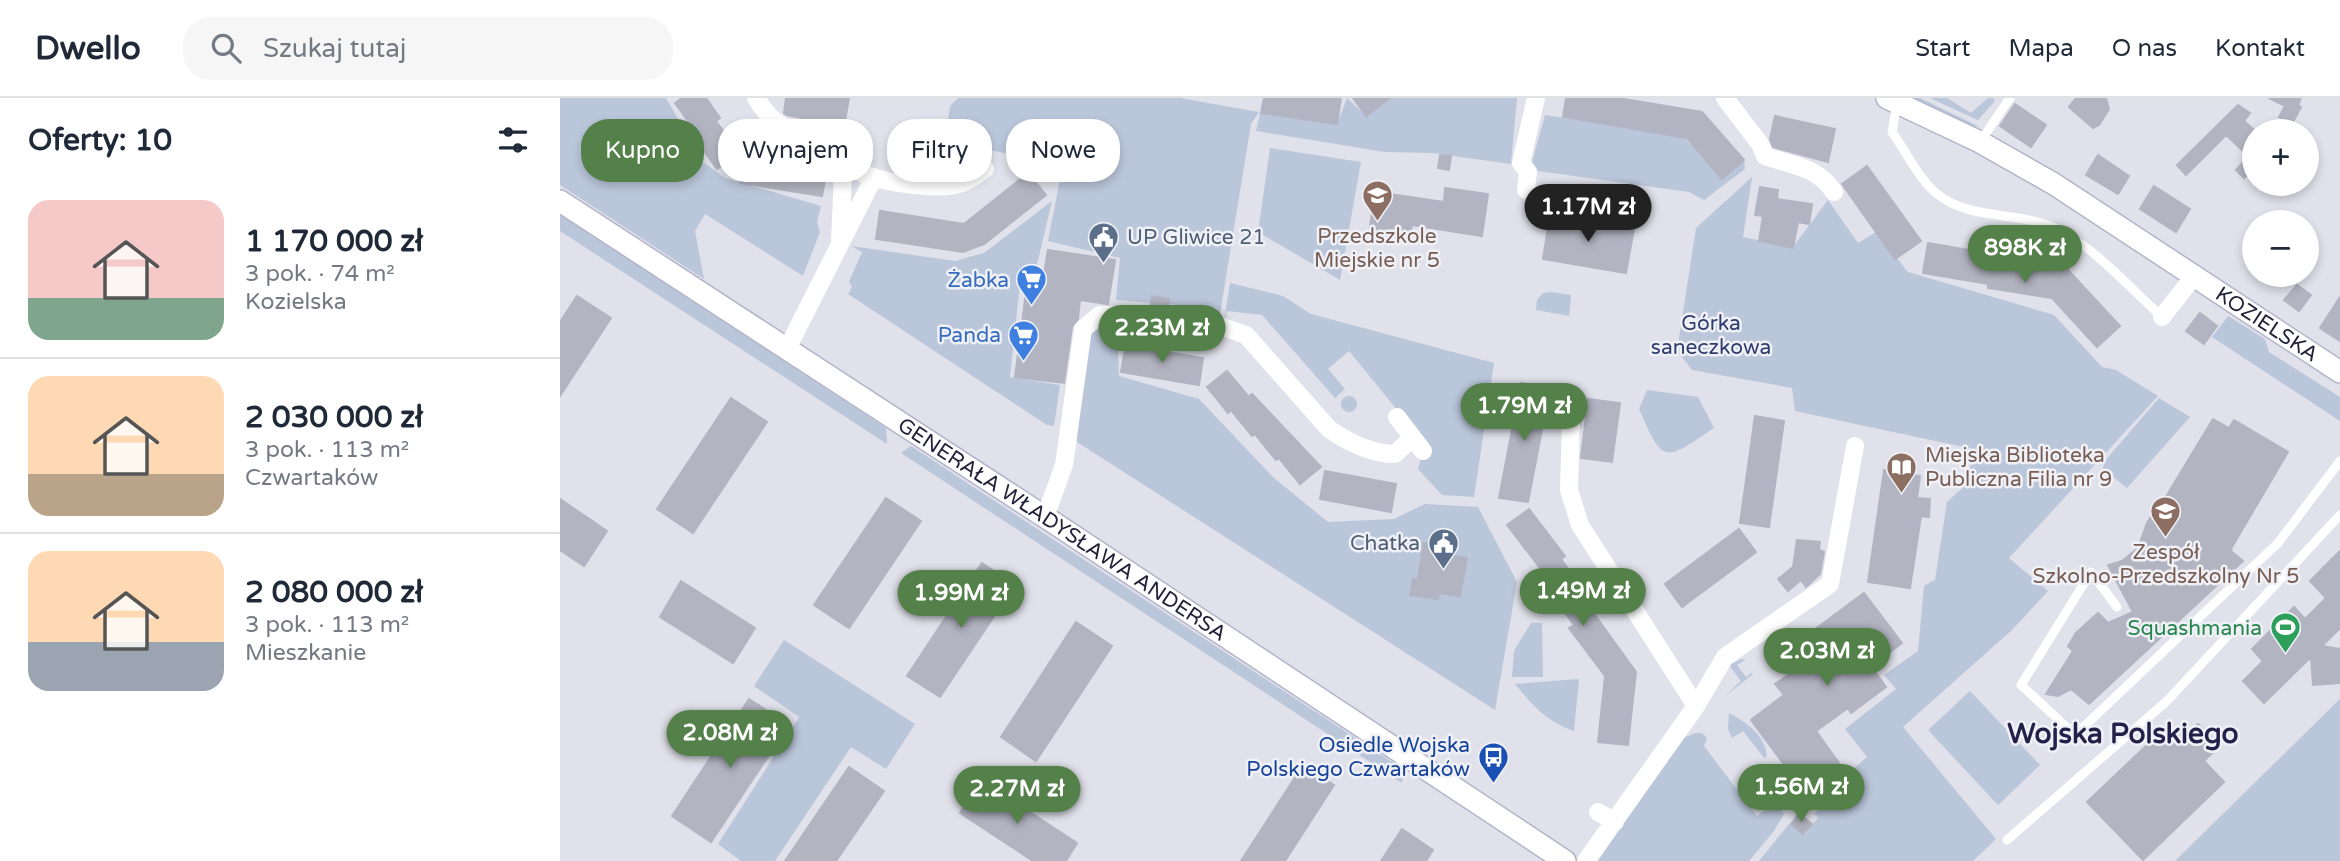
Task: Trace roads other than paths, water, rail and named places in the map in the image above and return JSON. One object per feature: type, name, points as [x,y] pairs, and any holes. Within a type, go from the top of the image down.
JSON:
[{"type":"street","points":[[755,98],[772,119]]},
{"type":"street","points":[[1526,190],[1528,172],[1521,163],[1536,98]]},
{"type":"street","points":[[1725,98],[1760,144],[1765,156],[1810,169],[1825,178],[1834,192]]},
{"type":"street","name":"KOZIELSKA","points":[[1890,99],[1980,142],[2054,184],[2340,372]]},
{"type":"street","points":[[787,349],[874,177],[887,179]]},
{"type":"street","points":[[840,240],[843,182]]},
{"type":"street","points":[[916,182],[950,186],[966,182]]},
{"type":"street","name":"GENERAŁA WŁADYSŁAWA ANDERSA","points":[[560,201],[1045,517],[1564,861]]},
{"type":"street","name":"KOZIELSKA","points":[[2162,317],[2195,275]]},
{"type":"street","points":[[1045,517],[1064,465],[1083,329],[1100,315],[1144,315],[1220,326],[1246,335],[1329,429],[1344,439],[1385,454],[1395,454],[1417,445],[1396,417]]},
{"type":"street","points":[[1571,419],[1569,490],[1580,525],[1696,706]]},
{"type":"street","points":[[1586,861],[1696,706],[1726,657],[1830,584],[1854,446]]},
{"type":"street","points":[[1598,812],[1615,821]]},
{"type":"lane","points":[[1980,142],[2010,98]]},
{"type":"lane","name":"KOZIELSKA","points":[[1890,99],[1892,132],[1935,192],[1968,211],[2032,221],[2057,229],[2104,264],[2162,317]]},
{"type":"lane","points":[[2117,607],[2091,572],[2021,685],[2076,735],[2278,544],[2340,461]]},
{"type":"lane","points":[[2007,841],[2167,701],[2340,515]]},
{"type":"place","name":"Przedszkole Miejskie nr 5","points":[[1377,223]]},
{"type":"place","name":"UP Gliwice 21","points":[[1104,264]]},
{"type":"place","name":"Żabka","points":[[1032,307]]},
{"type":"place","name":"Panda","points":[[1024,362]]},
{"type":"place","name":"Miejska Biblioteka Publiczna Filia nr 9","points":[[1902,494]]},
{"type":"place","name":"Zespół Szkolno-Przedszkolny Nr 5","points":[[2166,539]]},
{"type":"place","name":"Chatka","points":[[1443,570]]},
{"type":"place","name":"Squashmania","points":[[2285,655]]},
{"type":"place","name":"Osiedle Wojska Polskiego Czwartaków","points":[[1493,784]]},
{"type":"district","name":"Wojska Polskiego","points":[[2123,734]]},
{"type":"park label","name":"Górka saneczkowa","points":[[1711,335]]}]
